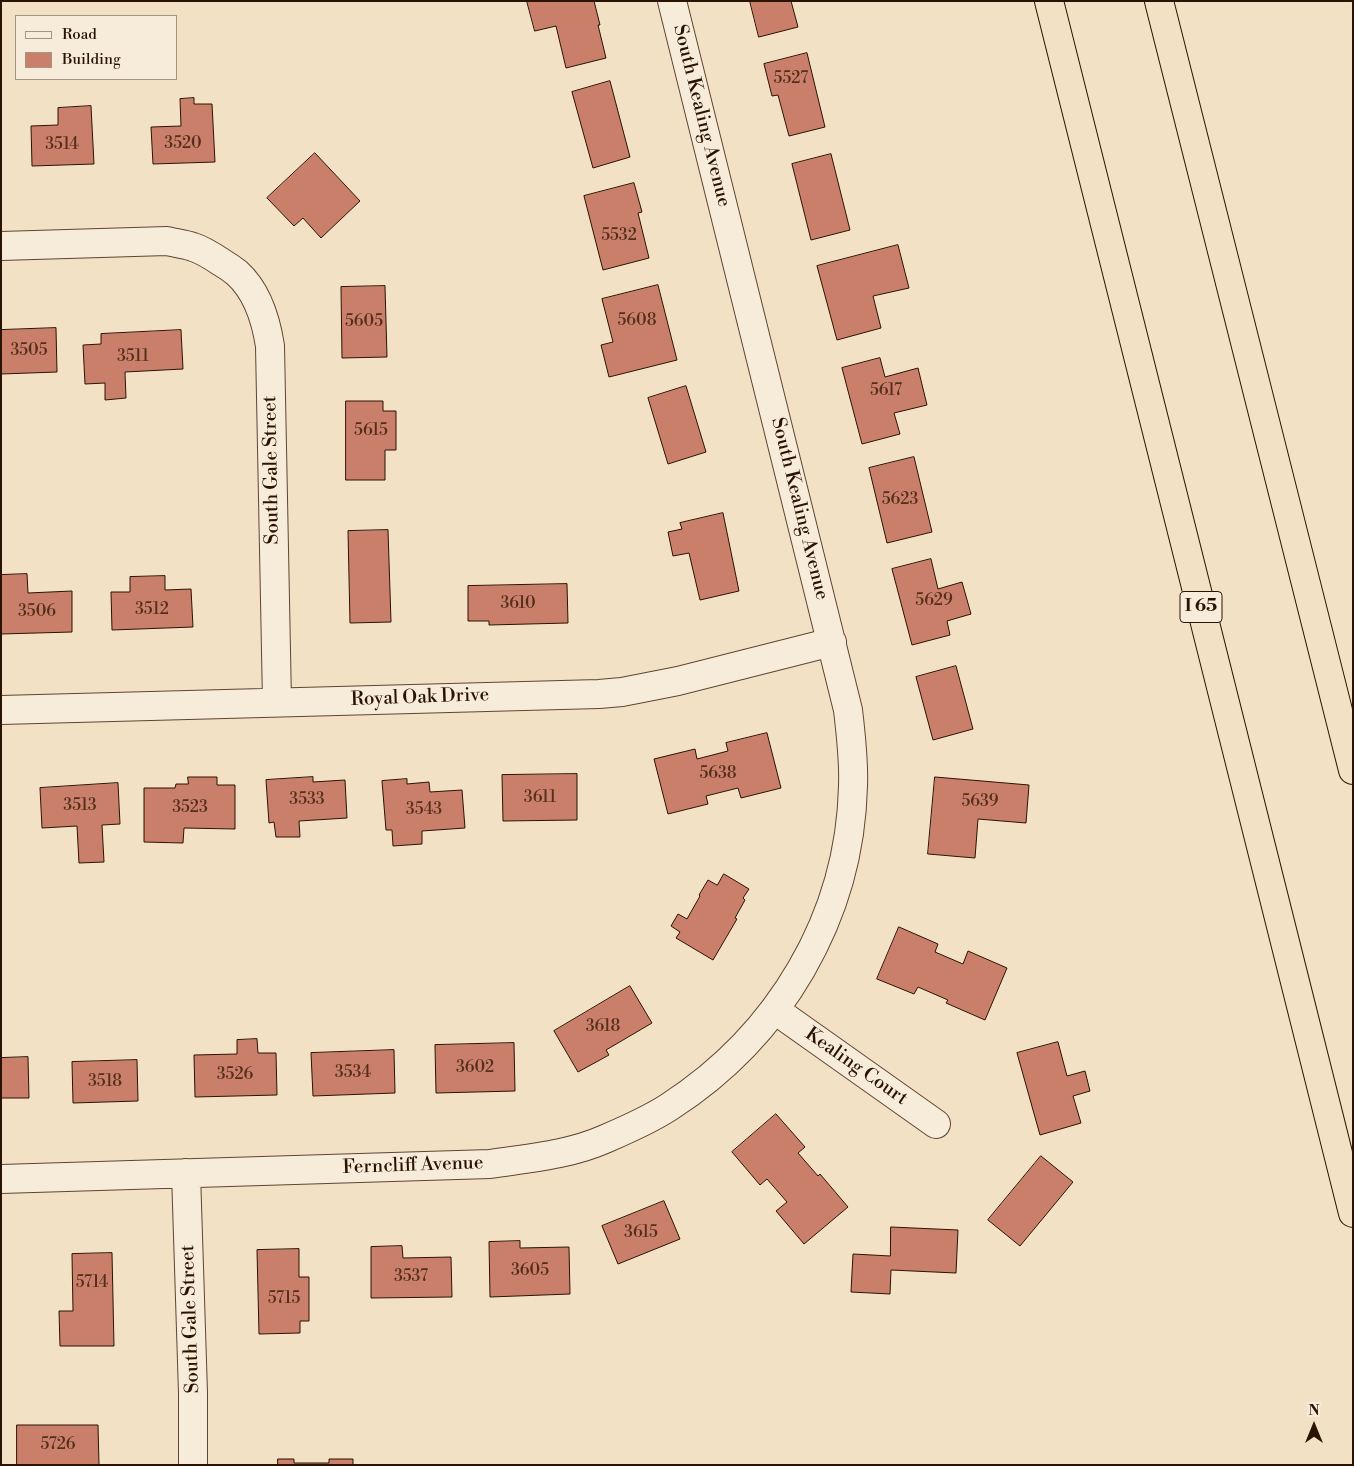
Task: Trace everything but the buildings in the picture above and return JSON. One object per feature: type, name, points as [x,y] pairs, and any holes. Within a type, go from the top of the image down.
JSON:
[{"type":"highway","name":"I 65","points":[[1050,1],[1353,1213]]},
{"type":"highway","points":[[1159,1],[1353,770]]},
{"type":"street","name":"South Kealing Avenue","points":[[672,1],[832,642],[848,710],[852,741],[853,785],[849,832],[839,882],[826,919],[804,966],[775,1010]]},
{"type":"street","name":"South Gale Street","points":[[1,246],[167,241],[192,246],[204,251],[236,272],[245,282],[262,313],[268,336],[277,702]]},
{"type":"street","name":"Royal Oak Drive","points":[[1,710],[599,694],[622,692],[678,681],[832,642]]},
{"type":"street","name":"Kealing Court","points":[[775,1010],[936,1124]]},
{"type":"street","name":"Ferncliff Avenue","points":[[1,1179],[490,1164],[562,1153],[630,1128],[669,1107],[693,1091],[748,1043],[775,1010]]},
{"type":"street","name":"South Gale Street","points":[[186,1173],[193,1394],[193,1465]]}]
